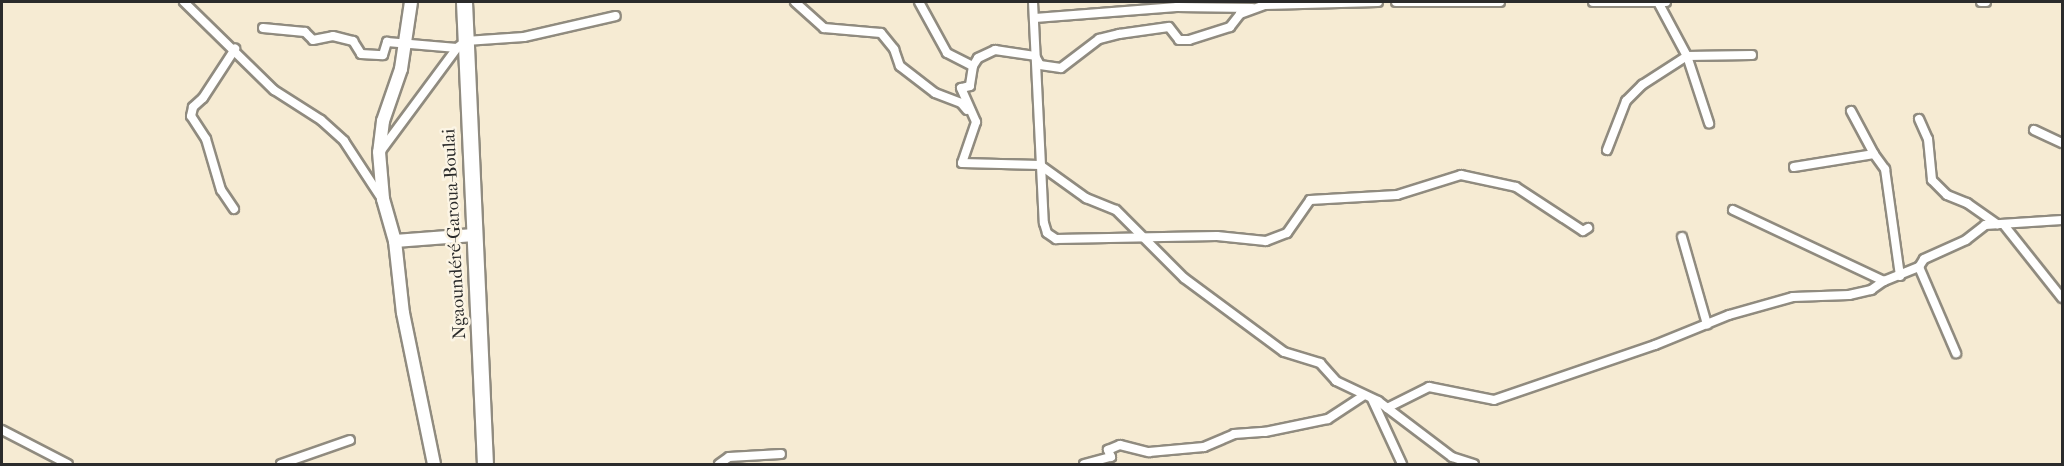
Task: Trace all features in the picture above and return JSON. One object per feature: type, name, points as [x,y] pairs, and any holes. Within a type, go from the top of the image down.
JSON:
[{"type":"highway","name":"Ngaoundéré-Garoua-Boulai","points":[[464,2],[461,45],[474,235],[485,465]]},
{"type":"street","points":[[184,2],[274,90],[321,120],[344,141],[382,199]]},
{"type":"street","points":[[411,2],[405,45],[382,121],[380,152],[382,199],[395,241],[403,313],[434,465]]},
{"type":"street","points":[[795,2],[824,28],[881,33],[894,50],[900,66],[935,93],[961,103],[973,117]]},
{"type":"street","points":[[919,2],[947,53],[973,66]]},
{"type":"street","points":[[1034,2],[1044,223],[1047,233],[1056,240],[1143,236],[1280,238],[1310,200],[1397,195],[1461,175],[1516,187],[1583,231],[1588,228]]},
{"type":"street","points":[[1035,18],[1177,8],[1253,8],[1378,2]]},
{"type":"street","points":[[1396,2],[1500,2]]},
{"type":"street","points":[[1593,2],[1666,2]]},
{"type":"street","points":[[1658,2],[1687,56],[1709,123]]},
{"type":"street","points":[[1981,2],[1986,2]]},
{"type":"street","points":[[1035,56],[1040,65],[1061,68],[1099,39],[1152,28],[1169,27],[1179,40],[1189,40],[1230,27],[1240,14],[1253,8]]},
{"type":"street","points":[[262,28],[305,32],[313,40],[333,36],[353,41],[361,54],[383,55],[387,42],[405,45],[461,45],[524,37],[616,16]]},
{"type":"street","points":[[380,152],[461,45]]},
{"type":"street","points":[[234,209],[221,190],[206,139],[191,116],[193,107],[203,98],[235,50]]},
{"type":"street","points":[[1035,56],[995,50],[978,58],[973,66],[970,86],[961,88],[976,122],[962,163],[1040,165],[1086,198],[1116,210],[1184,278],[1284,352],[1320,363],[1336,381],[1387,408],[1452,457],[1474,465]]},
{"type":"street","points":[[1607,150],[1626,100],[1687,56],[1752,55]]},
{"type":"street","points":[[1851,111],[1874,154],[1885,169],[1900,276]]},
{"type":"street","points":[[1919,119],[1928,139],[1932,180],[1947,195],[1967,203],[2000,225],[2062,298]]},
{"type":"street","points":[[2034,130],[2062,143]]},
{"type":"street","points":[[1794,167],[1874,154]]},
{"type":"street","points":[[1733,210],[1884,280]]},
{"type":"street","points":[[1387,408],[1429,387],[1494,400],[1707,324],[1793,297],[1865,292],[1884,280],[1900,276],[1919,267],[1924,259],[1966,240],[1985,225],[2062,220]]},
{"type":"street","points":[[395,241],[474,235]]},
{"type":"street","points":[[1682,237],[1707,324]]},
{"type":"street","points":[[1919,267],[1956,353]]},
{"type":"street","points":[[1084,465],[1111,457],[1108,450],[1120,445],[1149,452],[1204,447],[1234,434],[1265,432],[1328,418],[1363,396]]},
{"type":"street","points":[[1372,399],[1402,465]]},
{"type":"street","points":[[2,430],[68,465]]},
{"type":"street","points":[[281,465],[350,440]]},
{"type":"street","points":[[719,465],[729,457],[781,454]]}]
